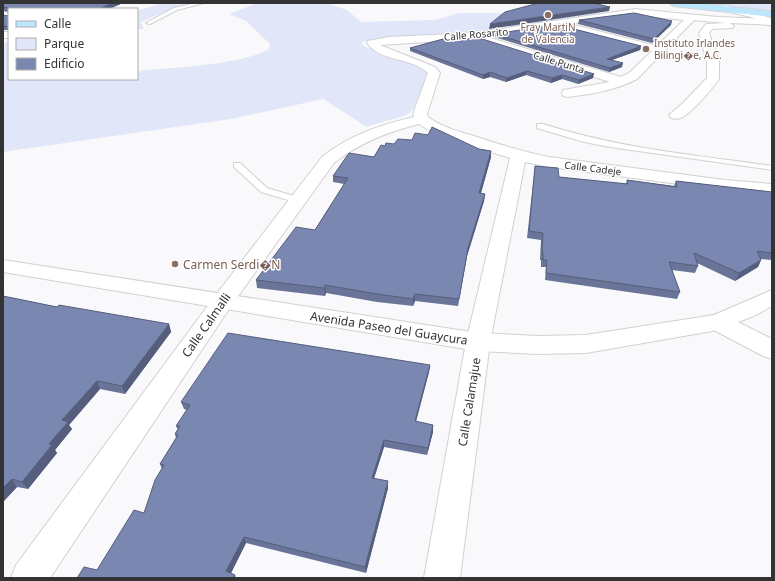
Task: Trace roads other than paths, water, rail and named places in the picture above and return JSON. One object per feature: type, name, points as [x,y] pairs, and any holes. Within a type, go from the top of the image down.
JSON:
[{"type":"main road","points":[[673,3],[720,7]]},
{"type":"main road","points":[[694,3],[720,7]]},
{"type":"street","points":[[720,7],[749,14],[772,22]]},
{"type":"street","name":"Calle Rosarito","points":[[421,119],[420,114],[434,77],[434,73],[431,69],[424,65],[378,48],[372,44],[389,40],[473,36],[635,12],[741,22],[772,22]]},
{"type":"street","points":[[568,93],[606,88],[623,82],[633,76],[692,17]]},
{"type":"street","points":[[676,115],[688,106],[713,79],[713,62],[704,33],[709,26],[772,22]]},
{"type":"street","points":[[556,24],[660,50]]},
{"type":"street","name":"Calle Punta","points":[[473,36],[623,82]]},
{"type":"street","name":"Calle Cadeje","points":[[421,119],[431,126],[454,135],[518,156],[549,162],[724,185],[772,189]]},
{"type":"street","name":"Calle Calmalli","points":[[29,578],[223,301],[328,160],[341,148],[379,130],[421,119]]},
{"type":"street","name":"Calle Calamajue","points":[[442,578],[478,342],[518,156]]},
{"type":"street","name":"Avenida Paseo del Guaycura","points":[[3,266],[478,342],[538,345],[586,344],[718,322],[748,310],[772,297]]},
{"type":"street","points":[[718,322],[772,350]]},
{"type":"lane","points":[[148,23],[176,9],[202,3]]},
{"type":"lane","points":[[540,126],[586,140],[772,168]]},
{"type":"lane","points":[[237,165],[264,190],[275,195],[298,200]]},
{"type":"place","name":"Fray MartiN de Valencia","points":[[548,15]]},
{"type":"place","name":"Instituto Irlandes Bilingi�e, A.C.","points":[[646,49]]},
{"type":"place","name":"Carmen Serdi�N","points":[[175,264]]}]
